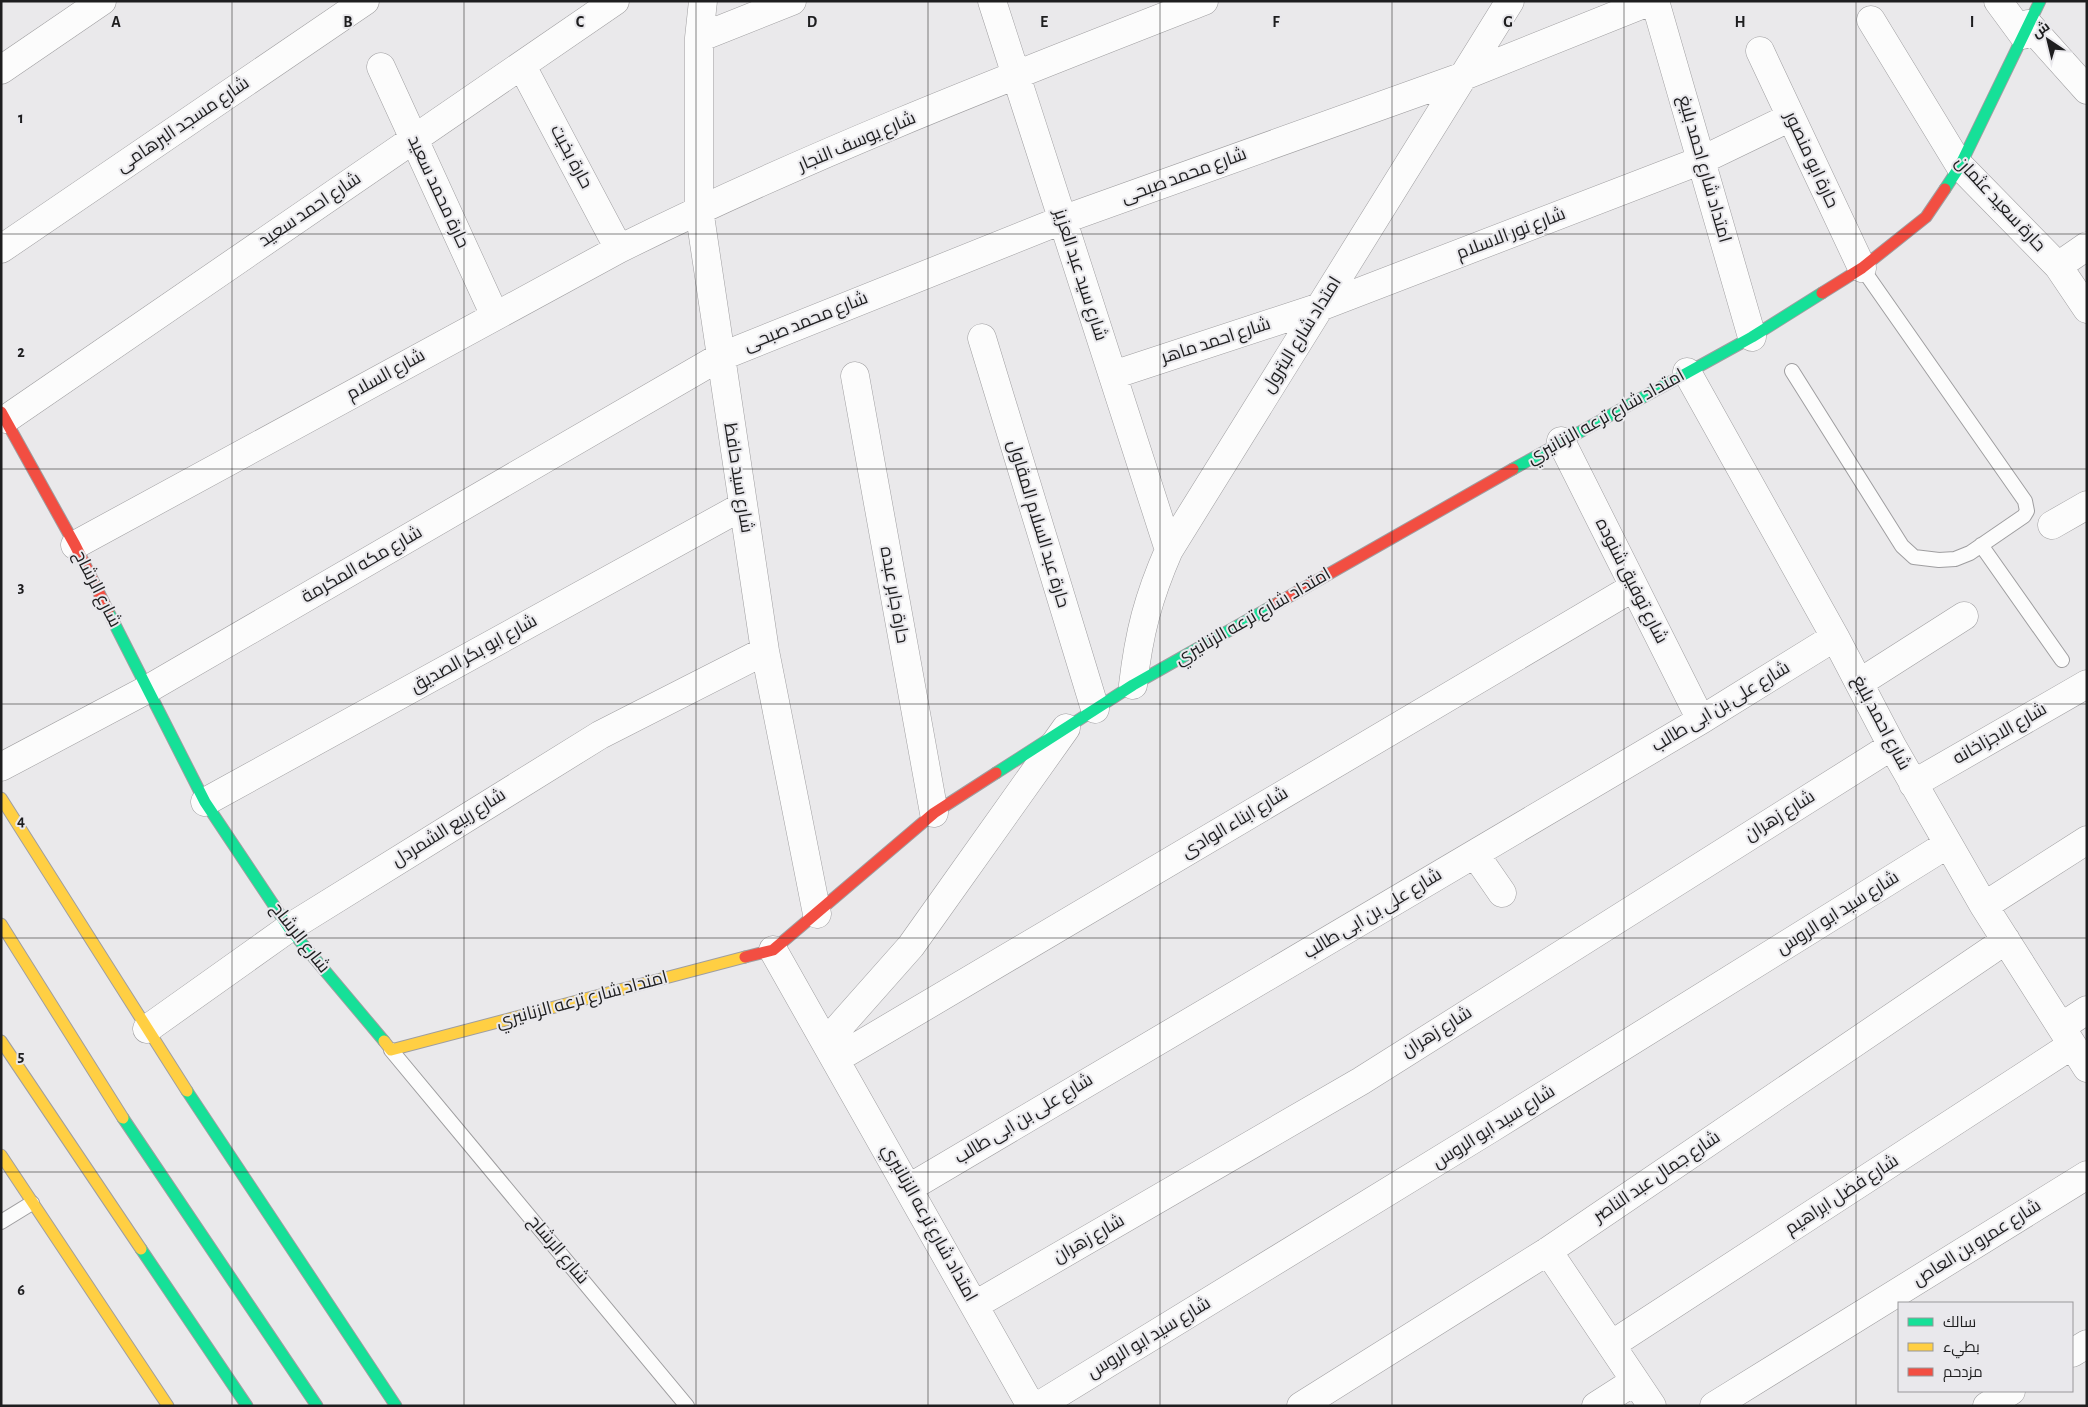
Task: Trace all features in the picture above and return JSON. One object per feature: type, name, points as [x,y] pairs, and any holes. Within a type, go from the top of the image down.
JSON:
[{"type":"street","points":[[1,70],[102,1]]},
{"type":"street","name":"شارع مسجد البرهامى","points":[[1,248],[365,1]]},
{"type":"street","name":"شارع احمد سعيد","points":[[3,415],[414,140],[615,1]]},
{"type":"street","name":"شارع سيد حافظ","points":[[704,1],[699,38],[699,209],[765,651],[817,914]]},
{"type":"street","points":[[699,38],[792,1]]},
{"type":"street","name":"شارع سيد عبد العزيز","points":[[992,1],[1169,550]]},
{"type":"street","name":"شارع يوسف النجار","points":[[699,209],[1016,74],[1204,1]]},
{"type":"street","name":"امتداد شارع البترول","points":[[1133,685],[1139,638],[1151,593],[1169,550],[1510,1]]},
{"type":"street","name":"شارع محمد صبحى","points":[[720,357],[1062,220],[1464,76],[1653,1]]},
{"type":"street","name":"امتداد شارع احمد بليغ","points":[[1653,1],[1702,160],[1752,337]]},
{"type":"street","points":[[1998,1],[2030,20],[2087,90]]},
{"type":"street","name":"حارة سعيد عثمان","points":[[1871,20],[1960,166],[2058,266],[2087,309]]},
{"type":"street","name":"امتداد شارع ترعه الزنانيري","points":[[391,1050],[773,950],[934,814],[1133,685],[1561,441],[1752,337],[1862,268],[1926,217],[1960,166],[2030,20]]},
{"type":"street","name":"حارة ابو منصور","points":[[1760,51],[1862,268]]},
{"type":"street","name":"حارة بخيت","points":[[522,66],[619,249]]},
{"type":"street","name":"حارة محمد سعيد","points":[[380,67],[495,316]]},
{"type":"street","name":"شارع نور الاسلام","points":[[1320,307],[1702,160],[1791,117]]},
{"type":"street","name":"شارع السلام","points":[[75,545],[619,249],[699,209]]},
{"type":"street","points":[[2058,266],[2087,246]]},
{"type":"street","name":"شارع احمد ماهر","points":[[1113,376],[1320,307]]},
{"type":"street","name":"حارة عبد السلام المقاول","points":[[982,338],[1095,709]]},
{"type":"street","name":"شارع مكه المكرمة","points":[[1,767],[148,689],[720,357]]},
{"type":"street","name":"شارع احمد بليغ","points":[[1687,372],[1835,637],[1913,784],[1984,906],[2087,1068]]},
{"type":"street","name":"حارة جابر عبده","points":[[854,376],[934,814]]},
{"type":"street","name":"شارع الرشاح","points":[[3,415],[75,545],[205,802],[289,928],[391,1050]]},
{"type":"street","name":"شارع توفيق شنوده","points":[[1561,441],[1701,720]]},
{"type":"street","points":[[2052,525],[2087,505]]},
{"type":"street","name":"شارع ابو بكر الصديق","points":[[205,802],[742,506]]},
{"type":"street","name":"شارع ابناء الوادى","points":[[831,1050],[1634,587]]},
{"type":"street","points":[[1859,683],[1964,616]]},
{"type":"street","name":"شارع على بن ابى طالب","points":[[909,1188],[1701,720],[1835,637]]},
{"type":"street","name":"شارع ربيع الشمردل","points":[[147,1029],[289,928],[600,735],[765,651]]},
{"type":"street","name":"شارع الاجزاخانه","points":[[1913,784],[2087,684]]},
{"type":"street","name":"امتداد شارع ترعه الزنانيري","points":[[831,1050],[911,946],[1066,728]]},
{"type":"street","name":"شارع زهران","points":[[975,1305],[1361,1081],[1892,746]]},
{"type":"street","points":[[1,798],[208,1126],[396,1406]]},
{"type":"street","points":[[1984,906],[2087,840]]},
{"type":"street","name":"شارع سيد ابو الروس","points":[[1038,1406],[1490,1130],[1948,844]]},
{"type":"street","points":[[1475,854],[1502,893]]},
{"type":"street","points":[[1,924],[120,1114],[317,1406]]},
{"type":"street","name":"شارع جمال عبد الناصر","points":[[1301,1406],[1548,1251],[2006,940]]},
{"type":"street","name":"امتداد شارع ترعه الزنانيري","points":[[773,950],[1031,1406]]},
{"type":"street","name":"شارع فضل ابراهيم","points":[[1611,1345],[2066,1036],[2087,1010]]},
{"type":"street","points":[[1,1041],[67,1142],[247,1406]]},
{"type":"street","points":[[1,1155],[164,1404]]},
{"type":"street","name":"شارع عمرو بن العاص","points":[[1714,1406],[2087,1175]]},
{"type":"street","points":[[1548,1251],[1652,1406]]},
{"type":"street","points":[[2073,1352],[2087,1344]]},
{"type":"street","points":[[1596,1406],[1635,1381]]},
{"type":"street","points":[[1987,1406],[2009,1392]]},
{"type":"lane","points":[[1792,371],[1907,552],[1922,559],[1947,560],[1962,556],[2024,516],[2027,511],[2026,501],[1862,268]]},
{"type":"lane","points":[[1981,545],[2062,660]]},
{"type":"lane","name":"شارع الرشاح","points":[[391,1050],[687,1406]]},
{"type":"lane","points":[[1,1222],[32,1203]]},
{"type":"traffic: fast","points":[[1945,189],[1960,166],[2040,1]]},
{"type":"traffic: fast","points":[[1513,469],[1752,337],[1822,293]]},
{"type":"traffic: fast","points":[[996,773],[1133,685],[1276,604]]},
{"type":"traffic: fast","points":[[108,611],[205,802],[289,928],[384,1041]]},
{"type":"traffic: fast","points":[[187,1091],[396,1406]]},
{"type":"traffic: fast","points":[[123,1118],[317,1406]]},
{"type":"traffic: fast","points":[[141,1249],[247,1406]]},
{"type":"traffic: slow","points":[[1,798],[187,1091]]},
{"type":"traffic: slow","points":[[1,924],[123,1118]]},
{"type":"traffic: slow","points":[[384,1041],[391,1050],[745,957]]},
{"type":"traffic: slow","points":[[1,1041],[141,1249]]},
{"type":"traffic: slow","points":[[1,1155],[168,1406]]},
{"type":"traffic: jam","points":[[1822,293],[1862,268],[1926,217],[1945,189]]},
{"type":"traffic: jam","points":[[1,412],[75,545],[108,611]]},
{"type":"traffic: jam","points":[[1276,604],[1513,469]]},
{"type":"traffic: jam","points":[[745,957],[773,950],[934,813],[996,773]]}]
